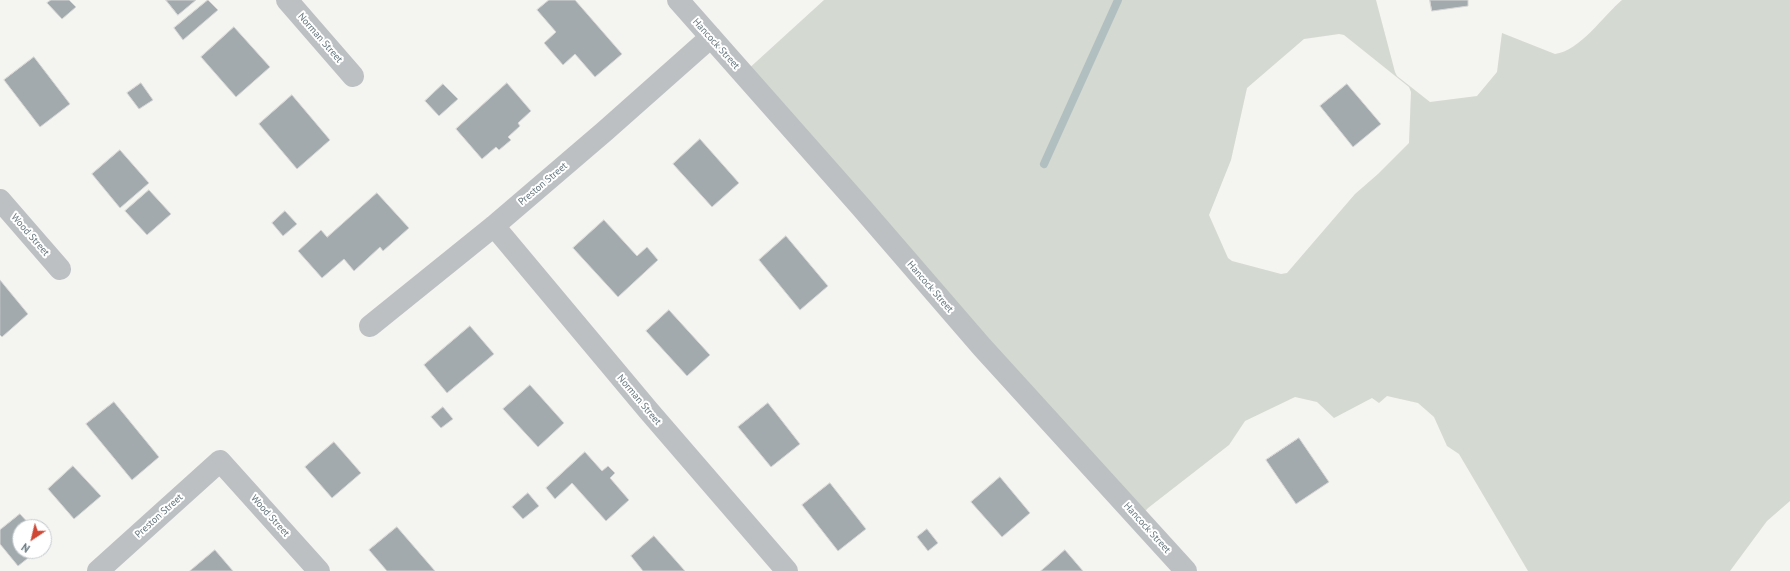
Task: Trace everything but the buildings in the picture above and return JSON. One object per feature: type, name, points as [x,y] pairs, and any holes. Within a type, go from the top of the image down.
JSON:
[{"type":"street","name":"Norman Street","points":[[287,0],[353,76]]},
{"type":"street","name":"Hancock Street","points":[[678,0],[982,346],[1186,571]]},
{"type":"street","name":"Preston Street","points":[[370,326],[494,226],[605,131],[711,37]]},
{"type":"street","name":"Wood Street","points":[[0,200],[60,269]]},
{"type":"street","name":"Norman Street","points":[[494,226],[648,410],[787,571]]},
{"type":"street","name":"Preston Street","points":[[98,571],[220,461]]},
{"type":"street","name":"Wood Street","points":[[220,461],[319,571]]},
{"type":"shaded area","points":[[824,0],[1376,0],[1397,76],[1430,102],[1477,96],[1497,72],[1502,33],[1555,54],[1573,47],[1582,40],[1622,0],[1790,0],[1790,501],[1767,521],[1730,571],[1528,571],[1459,454],[1447,446],[1434,417],[1418,403],[1387,396],[1379,403],[1372,398],[1334,418],[1317,402],[1295,397],[1245,421],[1229,445],[1148,508],[1141,516],[745,72]],"holes":[[[1339,34],[1344,35],[1409,87],[1411,92],[1409,143],[1378,174],[1355,194],[1287,273],[1281,274],[1232,261],[1228,258],[1209,215],[1231,160],[1247,88],[1304,39]]]},
{"type":"waterway","points":[[1044,164],[1118,0]]}]
